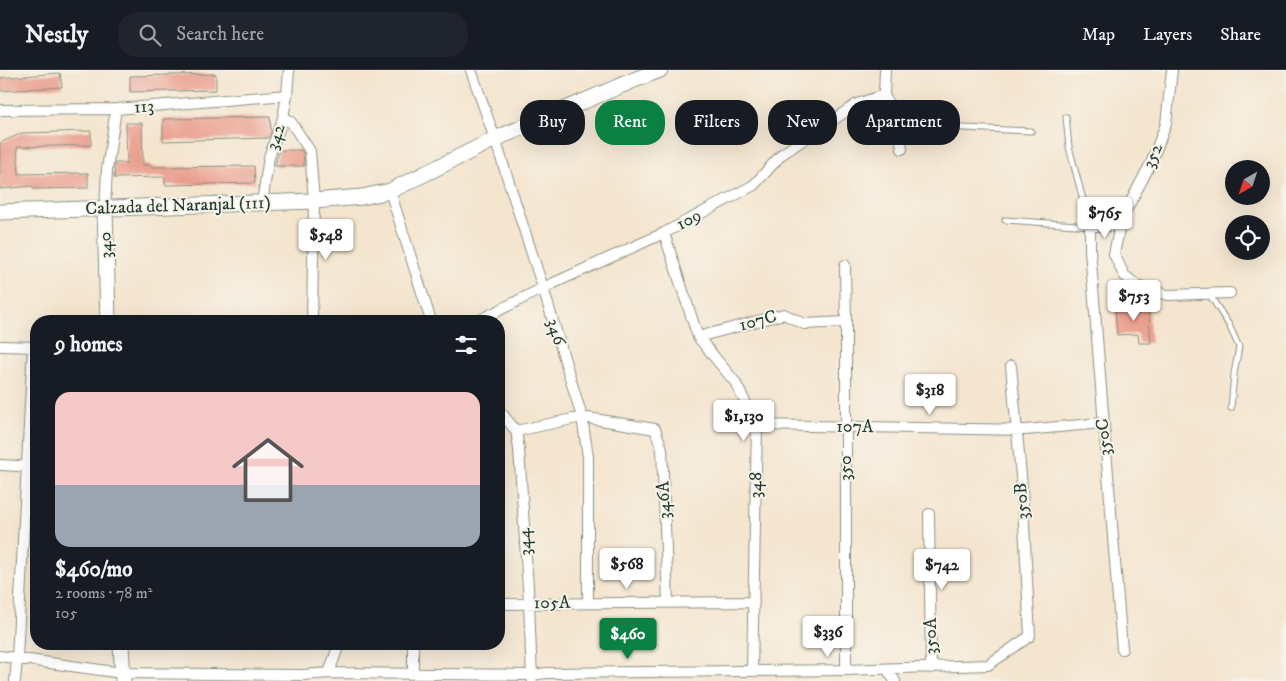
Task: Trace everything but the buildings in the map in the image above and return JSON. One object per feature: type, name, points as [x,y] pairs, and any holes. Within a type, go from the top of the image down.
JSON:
[{"type":"main road","name":"Calzada del Naranjal (111)","points":[[0,212],[314,201],[362,197],[390,191],[495,139],[660,70]]},
{"type":"main road","name":"340","points":[[105,209],[108,315]]},
{"type":"main road","points":[[121,650],[123,677]]},
{"type":"street","name":"342","points":[[262,203],[269,158],[283,118],[287,95],[288,70]]},
{"type":"street","name":"346","points":[[470,70],[495,139],[543,288],[582,418],[588,457],[588,602]]},
{"type":"street","points":[[885,70],[884,95],[886,100]]},
{"type":"street","name":"352","points":[[1172,70],[1166,124],[1151,163],[1121,220],[1114,254],[1124,275],[1140,287],[1168,294],[1209,294]]},
{"type":"street","name":"113","points":[[0,110],[116,109],[287,95]]},
{"type":"street","name":"109","points":[[490,315],[543,288],[664,233],[754,185],[782,154],[857,104],[884,95]]},
{"type":"street","name":"340","points":[[105,209],[107,169],[116,109]]},
{"type":"street","points":[[283,118],[292,122],[310,151],[314,201],[312,315]]},
{"type":"street","points":[[902,145],[902,149]]},
{"type":"street","points":[[390,191],[429,315]]},
{"type":"street","points":[[1090,226],[1120,226]]},
{"type":"street","name":"350C","points":[[1090,226],[1090,250],[1103,424],[1122,649]]},
{"type":"street","name":"348","points":[[664,233],[698,337],[735,382],[757,426],[752,671]]},
{"type":"street","name":"350","points":[[845,266],[846,670]]},
{"type":"street","points":[[1209,294],[1230,293]]},
{"type":"street","name":"107C","points":[[698,337],[784,314],[804,324],[846,322]]},
{"type":"street","points":[[0,346],[30,347]]},
{"type":"street","name":"350B","points":[[931,668],[988,665],[1030,636],[1022,487],[1011,366]]},
{"type":"street","points":[[505,417],[516,431],[582,418]]},
{"type":"street","name":"346A","points":[[582,418],[655,429],[662,449],[668,602]]},
{"type":"street","name":"107A","points":[[757,426],[1025,430],[1103,424]]},
{"type":"street","name":"344","points":[[516,431],[519,449],[532,678]]},
{"type":"street","points":[[0,465],[30,467]]},
{"type":"street","points":[[15,681],[30,481]]},
{"type":"street","name":"350A","points":[[929,514],[931,668]]},
{"type":"street","name":"105A","points":[[505,604],[754,602]]},
{"type":"street","points":[[329,673],[336,650]]},
{"type":"street","points":[[413,650],[413,673]]},
{"type":"street","points":[[0,656],[123,677],[303,678],[329,673],[413,673],[430,677],[532,678],[548,673],[726,676],[752,671],[931,668]]},
{"type":"street","points":[[887,669],[895,681]]},
{"type":"lane","points":[[1005,220],[1090,226],[1069,147],[1066,117]]},
{"type":"lane","points":[[960,128],[1031,131]]},
{"type":"lane","points":[[1209,294],[1229,325],[1239,347],[1231,408]]}]
